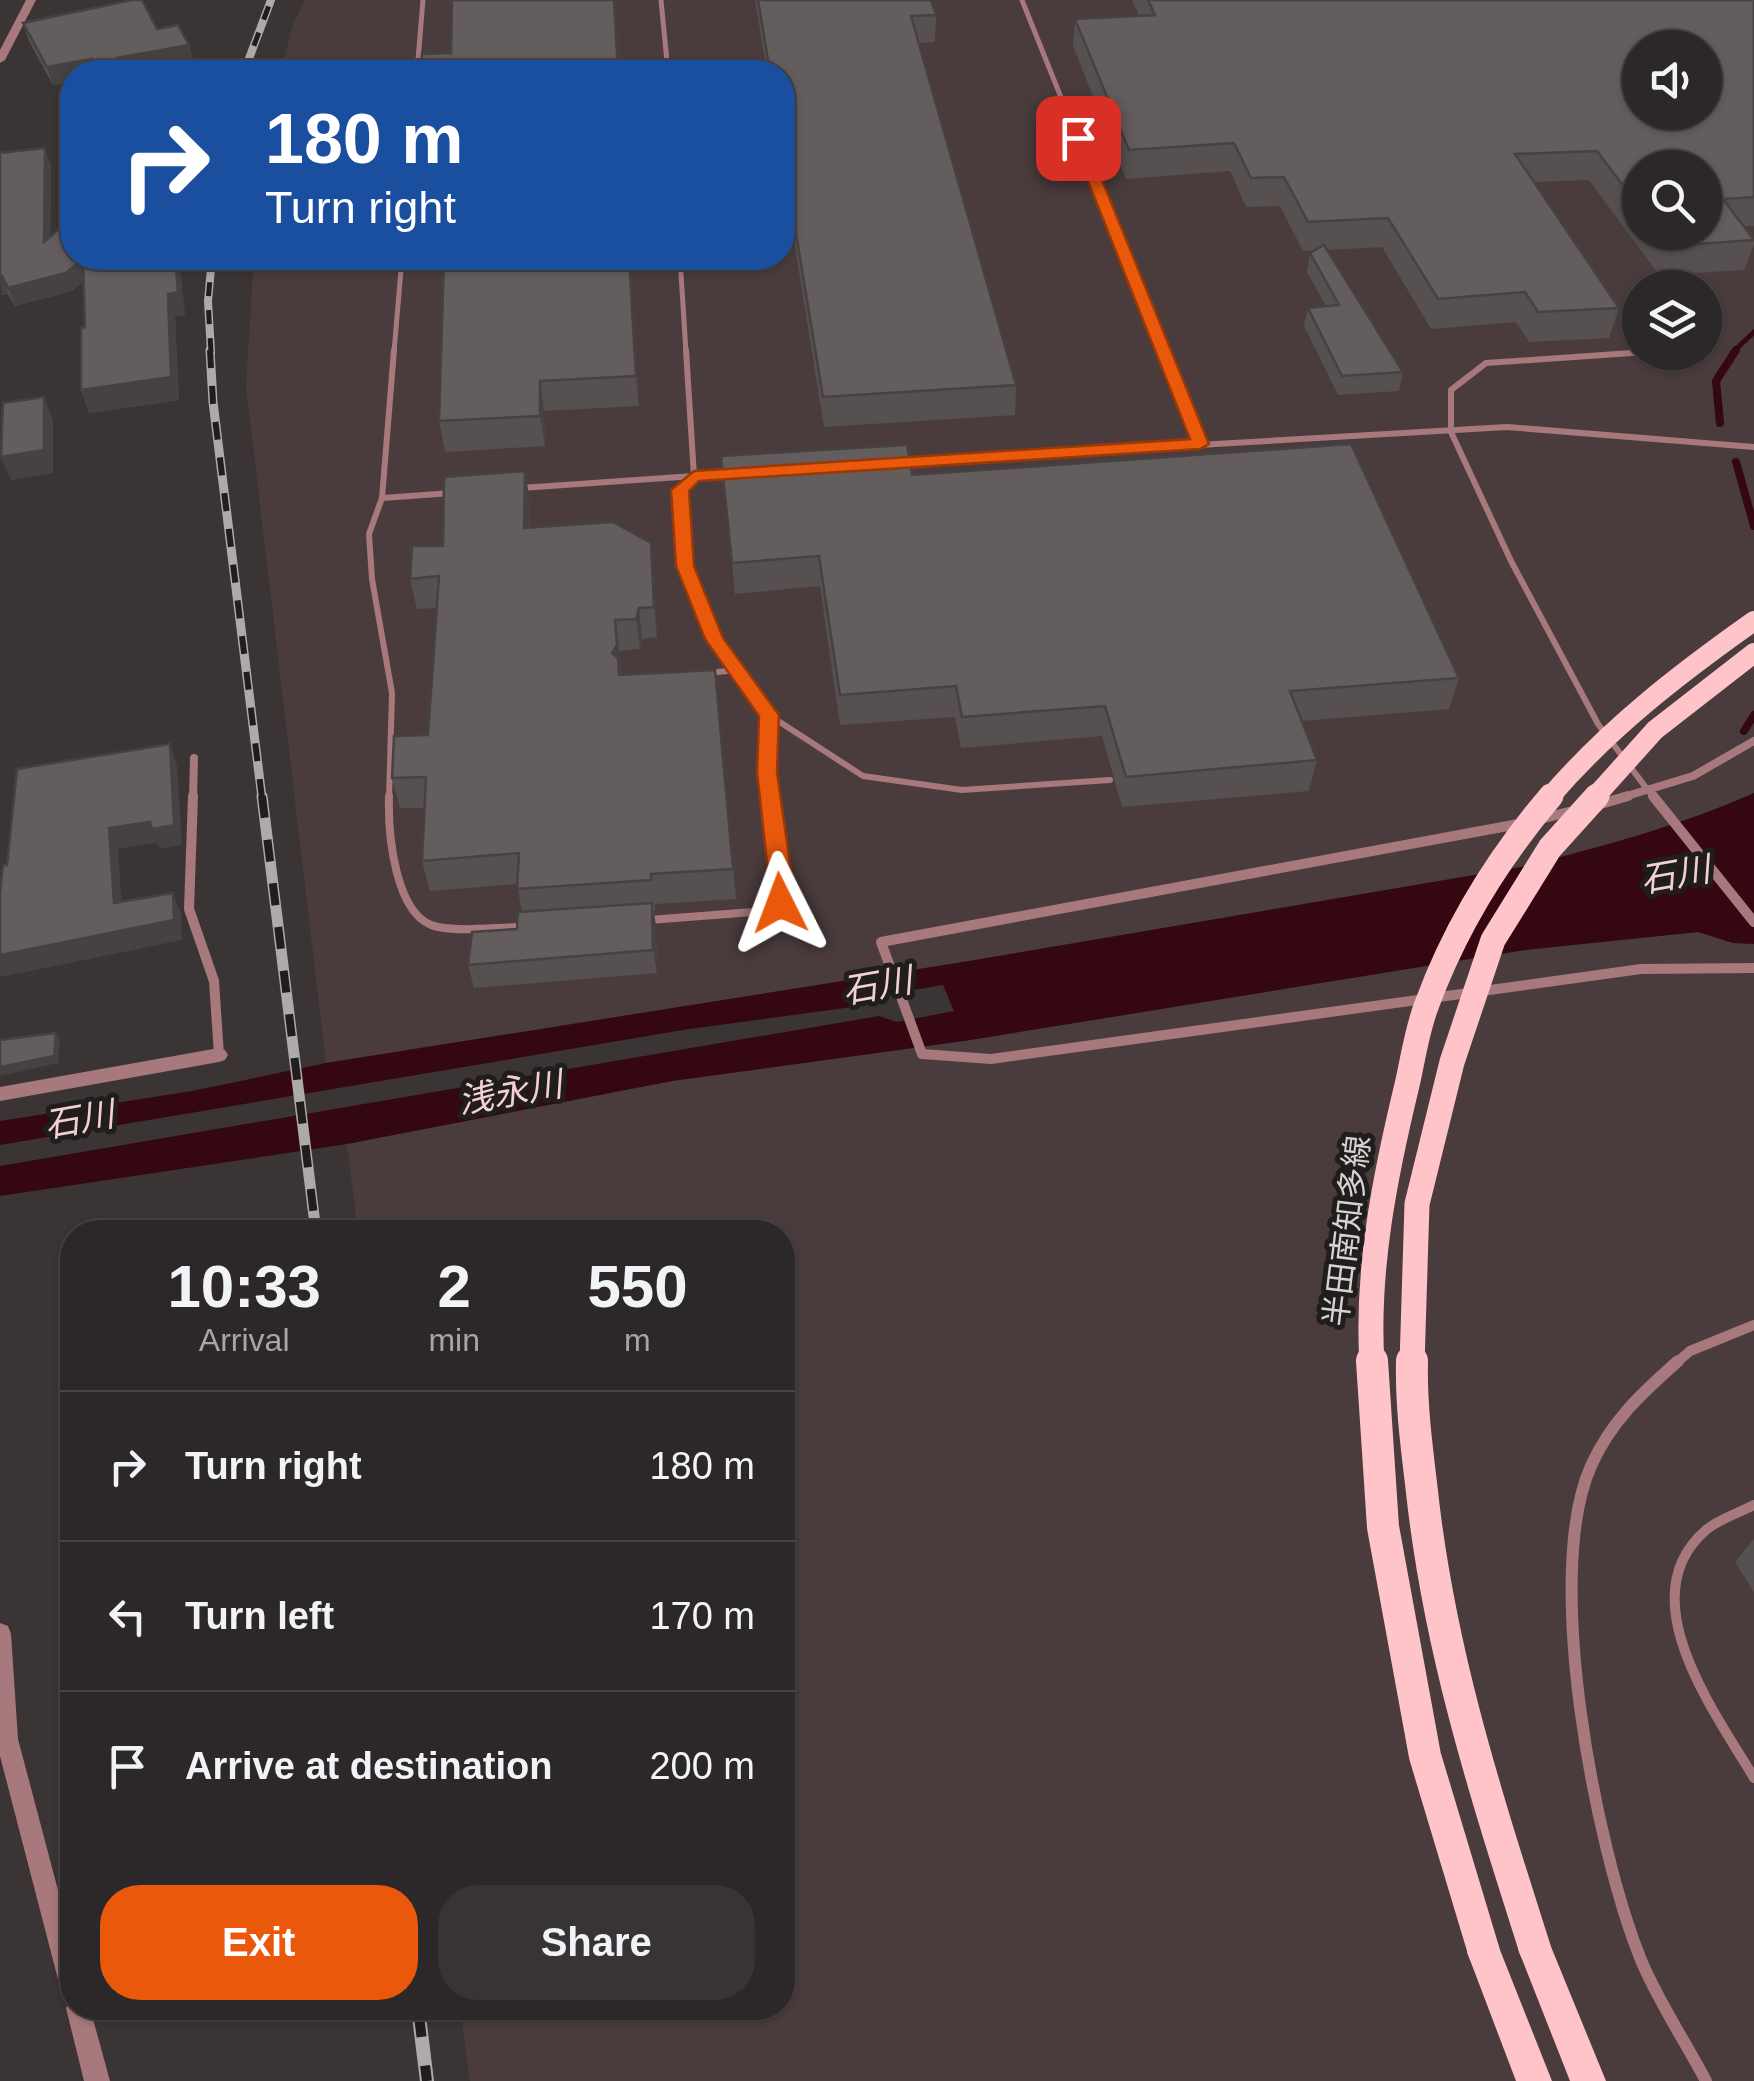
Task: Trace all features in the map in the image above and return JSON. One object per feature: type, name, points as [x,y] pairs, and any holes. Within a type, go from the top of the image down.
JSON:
[{"type":"main road","name":"半田南知多線","points":[[1534,2081],[1484,1952],[1425,1756],[1383,1527],[1369,1319],[1386,1172],[1426,1004],[1460,931],[1509,845],[1588,753],[1668,682],[1754,621]]},
{"type":"main road","name":"半田南知多線","points":[[1588,2081],[1535,1950],[1468,1744],[1429,1563],[1412,1393],[1417,1204],[1452,1062],[1493,940],[1550,848],[1654,730],[1754,653]]},
{"type":"street","points":[[0,60],[31,0]]},
{"type":"street","points":[[1754,741],[1694,776],[1651,794],[1511,826],[881,942],[922,1054],[991,1060],[1640,969],[1754,968]]},
{"type":"street","points":[[0,1094],[219,1055],[214,981],[189,908],[194,758]]},
{"type":"street","points":[[1651,794],[1754,922]]},
{"type":"street","points":[[1706,2081],[1642,1962],[1620,1898],[1596,1797],[1575,1663],[1570,1555],[1590,1468],[1624,1409],[1690,1351],[1754,1326]]},
{"type":"street","points":[[0,1634],[7,1740],[60,1941]]},
{"type":"street","points":[[81,2020],[97,2081]]},
{"type":"lane","points":[[418,60],[423,0]]},
{"type":"lane","points":[[661,0],[667,60]]},
{"type":"lane","points":[[1022,0],[1200,444]]},
{"type":"lane","points":[[401,270],[382,498],[369,534],[372,579],[392,693],[388,834],[407,904],[434,926],[540,928]]},
{"type":"lane","points":[[681,270],[694,476],[680,490],[685,566],[714,639],[769,715],[863,776],[962,790],[1110,780]]},
{"type":"lane","points":[[1622,354],[1486,363],[1451,390],[1451,432],[1558,652],[1598,724],[1651,794]]},
{"type":"lane","points":[[889,464],[1507,427],[1754,447]]},
{"type":"lane","points":[[518,488],[733,473]]},
{"type":"lane","points":[[382,498],[460,493]]},
{"type":"lane","points":[[699,674],[737,670]]},
{"type":"lane","points":[[636,921],[753,912],[780,903],[783,892],[767,772],[769,715]]},
{"type":"lane","points":[[1754,1506],[1703,1530],[1679,1558],[1671,1598],[1680,1647],[1754,1778]]},
{"type":"shaded area","points":[[305,0],[1754,0],[1754,793],[1706,814],[1521,867],[963,962],[326,1063],[246,386],[253,270],[795,270],[795,60],[283,60]]},
{"type":"shaded area","points":[[1698,932],[1733,943],[1754,944],[1754,2081],[470,2081],[462,2020],[795,2020],[795,1220],[356,1220],[347,1144],[672,1081],[964,1041],[1525,950]]},
{"type":"water","points":[[1754,793],[1754,944],[1733,943],[1698,932],[1525,950],[964,1041],[672,1081],[347,1144],[0,1196],[0,1166],[879,1016],[897,1022],[954,1011],[943,985],[885,995],[875,1004],[689,1029],[0,1145],[0,1121],[192,1091],[326,1063],[963,962],[1521,867],[1639,835]]},
{"type":"building","points":[[142,0],[157,29],[178,25],[189,45],[118,60],[60,60],[60,65],[47,67],[23,23]]},
{"type":"building","points":[[452,0],[614,0],[617,60],[422,60],[422,54],[451,53]]},
{"type":"building","points":[[758,0],[931,0],[936,15],[911,16],[1016,385],[823,397],[795,228],[795,60],[768,60]]},
{"type":"building","points":[[1148,0],[1754,0],[1754,197],[1723,199],[1754,240],[1722,242],[1722,150],[1622,150],[1622,184],[1597,151],[1515,154],[1619,308],[1538,312],[1525,292],[1438,299],[1388,218],[1308,222],[1284,177],[1251,178],[1234,143],[1129,150],[1075,19],[1155,15]]},
{"type":"building","points":[[45,148],[44,242],[60,228],[60,270],[69,270],[66,273],[8,288],[0,276],[0,153]]},
{"type":"building","points":[[1324,245],[1403,372],[1342,376],[1308,308],[1339,305],[1310,253]]},
{"type":"building","points":[[83,270],[176,270],[178,292],[168,294],[171,377],[81,390],[81,328],[85,327]]},
{"type":"building","points":[[444,270],[630,270],[636,376],[540,381],[540,416],[439,421]]},
{"type":"building","points":[[44,397],[44,450],[1,457],[3,403]]},
{"type":"building","points":[[1351,444],[1459,678],[1290,691],[1317,760],[1126,777],[1105,706],[962,717],[956,686],[840,695],[819,556],[732,563],[721,456],[907,445],[912,475]]},
{"type":"building","points":[[525,471],[524,528],[613,522],[651,543],[654,607],[639,608],[636,619],[615,620],[617,645],[612,653],[618,658],[619,675],[715,670],[733,869],[651,874],[651,880],[517,889],[519,853],[422,861],[426,777],[392,778],[394,736],[428,735],[439,576],[410,579],[412,546],[443,546],[444,477]]},
{"type":"building","points":[[170,744],[174,825],[152,829],[150,822],[109,828],[114,903],[173,893],[174,920],[0,955],[0,894],[3,865],[7,865],[17,769]]},
{"type":"building","points":[[652,903],[653,950],[468,965],[472,932],[517,929],[518,912]]},
{"type":"building","points":[[56,1033],[54,1056],[0,1067],[0,1040]]},
{"type":"waterway","points":[[1733,352],[1754,332]]},
{"type":"waterway","points":[[1720,423],[1716,381],[1736,350]]},
{"type":"waterway","points":[[1736,462],[1754,526]]},
{"type":"waterway","points":[[1744,731],[1754,715]]},
{"type":"railway","points":[[248,60],[271,0]]},
{"type":"railway","points":[[211,270],[211,352]]},
{"type":"railway","points":[[210,350],[213,402],[262,798]]},
{"type":"railway","points":[[262,796],[315,1220]]},
{"type":"railway","points":[[419,2020],[427,2081]]},
{"type":"route","points":[[780,903],[783,892],[767,772],[769,715],[714,639],[685,566],[680,490],[694,476],[1200,444],[1078,138]]},
{"type":"water label","name":"石川","points":[[1675,874]]},
{"type":"water label","name":"石川","points":[[877,985]]},
{"type":"water label","name":"浅永川","points":[[510,1092]]},
{"type":"water label","name":"石川","points":[[79,1119]]}]
